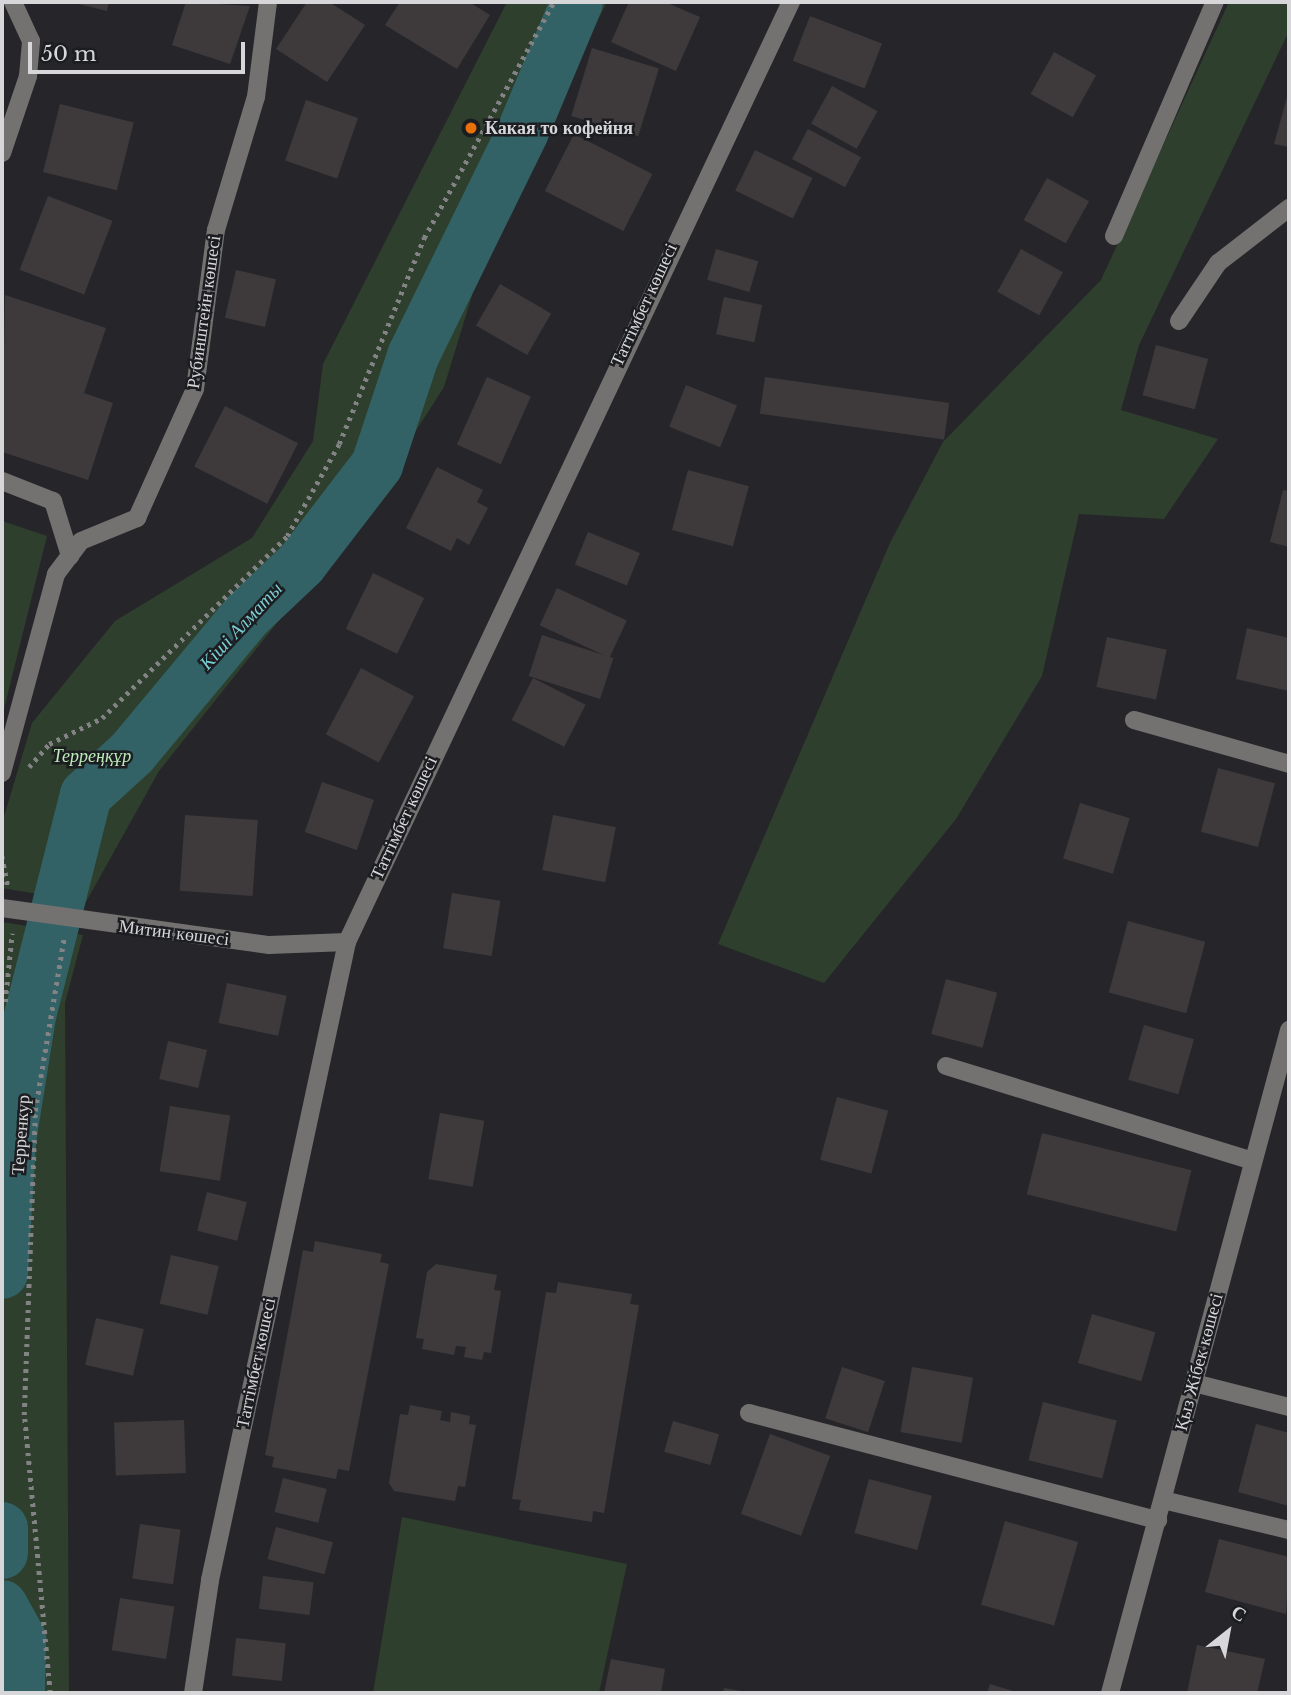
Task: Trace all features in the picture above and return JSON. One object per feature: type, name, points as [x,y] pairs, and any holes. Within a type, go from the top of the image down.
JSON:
[{"type":"street","points":[[2,153],[28,76],[31,41],[13,2]]},
{"type":"street","name":"Рубинштейн көшесі","points":[[2,773],[56,573],[81,541],[137,519],[179,433],[195,389],[216,230],[256,97],[268,2]]},
{"type":"street","name":"Таттімбет көшесі","points":[[193,1693],[210,1580],[347,942],[790,2]]},
{"type":"street","points":[[1114,236],[1215,2]]},
{"type":"street","points":[[1179,321],[1218,263],[1289,208]]},
{"type":"street","points":[[2,481],[53,501],[70,556]]},
{"type":"street","points":[[1134,720],[1289,764]]},
{"type":"street","name":"Митин көшесі","points":[[13,912],[69,916],[269,944],[347,942]]},
{"type":"street","name":"Қыз Жібек көшесі","points":[[1110,1693],[1289,1031]]},
{"type":"street","points":[[946,1066],[1252,1161]]},
{"type":"street","points":[[1194,1383],[1289,1407]]},
{"type":"street","points":[[749,1413],[1158,1520]]},
{"type":"street","points":[[1163,1500],[1289,1530]]},
{"type":"path","points":[[25,771],[49,744],[102,718],[287,536],[339,444],[425,238],[554,2]]},
{"type":"path","points":[[5,1002],[13,912]]},
{"type":"path","name":"Терренкур","points":[[50,1693],[24,1415],[25,1340],[35,1111],[69,916]]},
{"type":"green space","name":"Терреңқұр","points":[[507,2],[607,2],[489,240],[444,387],[358,521],[159,771],[86,902],[2,888],[2,823],[32,723],[115,621],[252,538],[313,441],[323,364]]},
{"type":"green space","points":[[1229,2],[1289,2],[1289,31],[1139,345],[1121,410],[1218,439],[1164,519],[1079,514],[1042,676],[956,819],[824,983],[718,944],[890,543],[943,442],[1101,280]]},
{"type":"green space","points":[[2,521],[47,536],[2,717]]},
{"type":"green space","points":[[2,922],[83,935],[65,1003],[69,1693],[2,1693]]},
{"type":"green space","points":[[402,1517],[627,1564],[599,1693],[373,1693]]},
{"type":"building","points":[[71,2],[109,2],[107,11]]},
{"type":"building","points":[[186,2],[250,6],[230,64],[172,45]]},
{"type":"building","points":[[307,2],[329,2],[365,25],[327,82],[276,49]]},
{"type":"building","points":[[400,2],[469,2],[490,15],[457,69],[385,25]]},
{"type":"building","points":[[629,2],[665,2],[700,17],[676,71],[611,42]]},
{"type":"building","points":[[810,16],[882,44],[865,88],[793,61]]},
{"type":"building","points":[[592,48],[659,68],[638,136],[571,116]]},
{"type":"building","points":[[1054,52],[1096,75],[1073,117],[1031,94]]},
{"type":"building","points":[[832,86],[877,111],[857,149],[811,124]]},
{"type":"building","points":[[1289,90],[1289,147],[1274,144]]},
{"type":"building","points":[[306,100],[358,118],[337,178],[285,161]]},
{"type":"building","points":[[60,104],[134,122],[117,190],[43,172]]},
{"type":"building","points":[[808,129],[861,157],[845,187],[792,159]]},
{"type":"building","points":[[574,134],[652,174],[623,231],[545,191]]},
{"type":"building","points":[[755,150],[813,178],[793,219],[735,190]]},
{"type":"building","points":[[1047,178],[1089,201],[1066,243],[1024,220]]},
{"type":"building","points":[[48,196],[112,221],[84,294],[20,270]]},
{"type":"building","points":[[716,249],[758,261],[749,292],[707,280]]},
{"type":"building","points":[[1021,249],[1063,272],[1039,315],[997,292]]},
{"type":"building","points":[[236,270],[276,279],[265,327],[225,318]]},
{"type":"building","points":[[500,284],[551,314],[527,355],[476,326]]},
{"type":"building","points":[[5,295],[106,328],[84,393],[113,403],[88,480],[2,452]]},
{"type":"building","points":[[724,297],[762,305],[754,342],[716,334]]},
{"type":"building","points":[[1156,345],[1208,359],[1195,409],[1143,395]]},
{"type":"building","points":[[487,377],[531,397],[501,464],[457,445]]},
{"type":"building","points":[[765,377],[949,403],[944,440],[760,414]]},
{"type":"building","points":[[686,385],[737,406],[720,447],[669,427]]},
{"type":"building","points":[[225,406],[298,443],[267,504],[194,467]]},
{"type":"building","points":[[437,467],[483,490],[477,502],[488,508],[469,545],[457,538],[451,551],[406,528]]},
{"type":"building","points":[[688,470],[749,486],[733,546],[672,530]]},
{"type":"building","points":[[1283,490],[1289,491],[1289,547],[1270,542]]},
{"type":"building","points":[[588,532],[640,553],[627,585],[575,564]]},
{"type":"building","points":[[373,573],[424,598],[397,654],[346,629]]},
{"type":"building","points":[[557,588],[627,621],[609,658],[540,625]]},
{"type":"building","points":[[1247,628],[1289,638],[1289,691],[1236,679]]},
{"type":"building","points":[[542,635],[613,658],[600,699],[529,676]]},
{"type":"building","points":[[1107,637],[1167,650],[1156,700],[1096,687]]},
{"type":"building","points":[[361,668],[414,696],[379,762],[326,734]]},
{"type":"building","points":[[533,678],[586,705],[564,747],[512,720]]},
{"type":"building","points":[[1218,768],[1275,783],[1258,847],[1201,832]]},
{"type":"building","points":[[322,782],[374,800],[357,850],[305,832]]},
{"type":"building","points":[[1080,803],[1130,818],[1113,874],[1063,858]]},
{"type":"building","points":[[185,815],[258,820],[253,896],[180,891]]},
{"type":"building","points":[[553,815],[616,827],[605,882],[542,870]]},
{"type":"building","points":[[452,893],[500,901],[492,956],[443,948]]},
{"type":"building","points":[[1128,921],[1205,942],[1186,1013],[1109,992]]},
{"type":"building","points":[[946,979],[997,993],[982,1048],[931,1034]]},
{"type":"building","points":[[227,983],[287,996],[278,1036],[218,1023]]},
{"type":"building","points":[[1144,1025],[1194,1039],[1178,1094],[1128,1080]]},
{"type":"building","points":[[168,1041],[207,1050],[198,1088],[159,1079]]},
{"type":"building","points":[[837,1097],[888,1111],[871,1174],[820,1160]]},
{"type":"building","points":[[170,1106],[230,1116],[220,1181],[160,1171]]},
{"type":"building","points":[[440,1113],[484,1121],[473,1187],[428,1179]]},
{"type":"building","points":[[1042,1133],[1191,1170],[1176,1231],[1027,1194]]},
{"type":"building","points":[[207,1192],[247,1202],[237,1241],[197,1231]]},
{"type":"building","points":[[315,1241],[382,1254],[380,1262],[389,1264],[349,1471],[338,1469],[336,1479],[272,1467],[274,1457],[265,1455],[303,1250],[313,1252]]},
{"type":"building","points":[[171,1255],[219,1266],[207,1315],[160,1304]]},
{"type":"building","points":[[436,1264],[497,1275],[494,1290],[501,1291],[491,1353],[484,1352],[482,1360],[464,1357],[466,1347],[456,1346],[454,1355],[422,1349],[424,1339],[416,1338],[427,1272]]},
{"type":"building","points":[[558,1282],[632,1294],[630,1304],[639,1305],[604,1513],[593,1511],[592,1522],[519,1510],[521,1500],[512,1499],[546,1292],[556,1293]]},
{"type":"building","points":[[1092,1314],[1155,1332],[1141,1381],[1078,1363]]},
{"type":"building","points":[[96,1318],[144,1329],[133,1376],[85,1365]]},
{"type":"building","points":[[842,1367],[885,1381],[868,1432],[825,1418]]},
{"type":"building","points":[[912,1367],[973,1378],[962,1443],[901,1432]]},
{"type":"building","points":[[1043,1402],[1117,1420],[1102,1479],[1028,1460]]},
{"type":"building","points":[[410,1405],[442,1411],[440,1420],[450,1422],[451,1412],[470,1416],[469,1424],[476,1425],[465,1487],[458,1486],[455,1501],[394,1491],[389,1483],[400,1414],[408,1415]]},
{"type":"building","points":[[184,1420],[186,1473],[116,1475],[114,1422]]},
{"type":"building","points":[[673,1421],[719,1434],[710,1465],[664,1452]]},
{"type":"building","points":[[1256,1424],[1289,1433],[1289,1506],[1238,1492]]},
{"type":"building","points":[[770,1434],[830,1456],[801,1536],[741,1514]]},
{"type":"building","points":[[283,1478],[327,1489],[318,1523],[275,1512]]},
{"type":"building","points":[[869,1479],[932,1496],[917,1550],[855,1533]]},
{"type":"building","points":[[1005,1521],[1078,1542],[1054,1626],[981,1605]]},
{"type":"building","points":[[140,1524],[181,1530],[173,1584],[132,1578]]},
{"type":"building","points":[[276,1527],[333,1542],[324,1574],[267,1559]]},
{"type":"building","points":[[1219,1539],[1289,1557],[1286,1614],[1205,1592]]},
{"type":"building","points":[[263,1576],[314,1582],[310,1615],[259,1609]]},
{"type":"building","points":[[120,1598],[174,1607],[166,1659],[112,1650]]},
{"type":"building","points":[[236,1638],[286,1643],[282,1681],[232,1676]]},
{"type":"building","points":[[1197,1645],[1265,1659],[1257,1693],[1187,1693]]},
{"type":"building","points":[[611,1659],[665,1669],[661,1693],[604,1693]]},
{"type":"building","points":[[990,1684],[1020,1693],[987,1693]]},
{"type":"building","points":[[724,1688],[747,1692],[747,1693],[723,1693]]},
{"type":"waterway","name":"Кіші Алматы","points":[[2,1273],[10,1141],[30,1016],[86,795],[132,753],[248,614],[301,564],[377,465],[413,356],[523,131],[577,2]]},
{"type":"waterway","name":"Кіші Алматы","points":[[2,1528],[2,1553]]},
{"type":"waterway","name":"Кіші Алматы","points":[[2,1606],[20,1639],[19,1693]]},
{"type":"place","name":"Какая то кофейня","points":[[471,128]]}]
